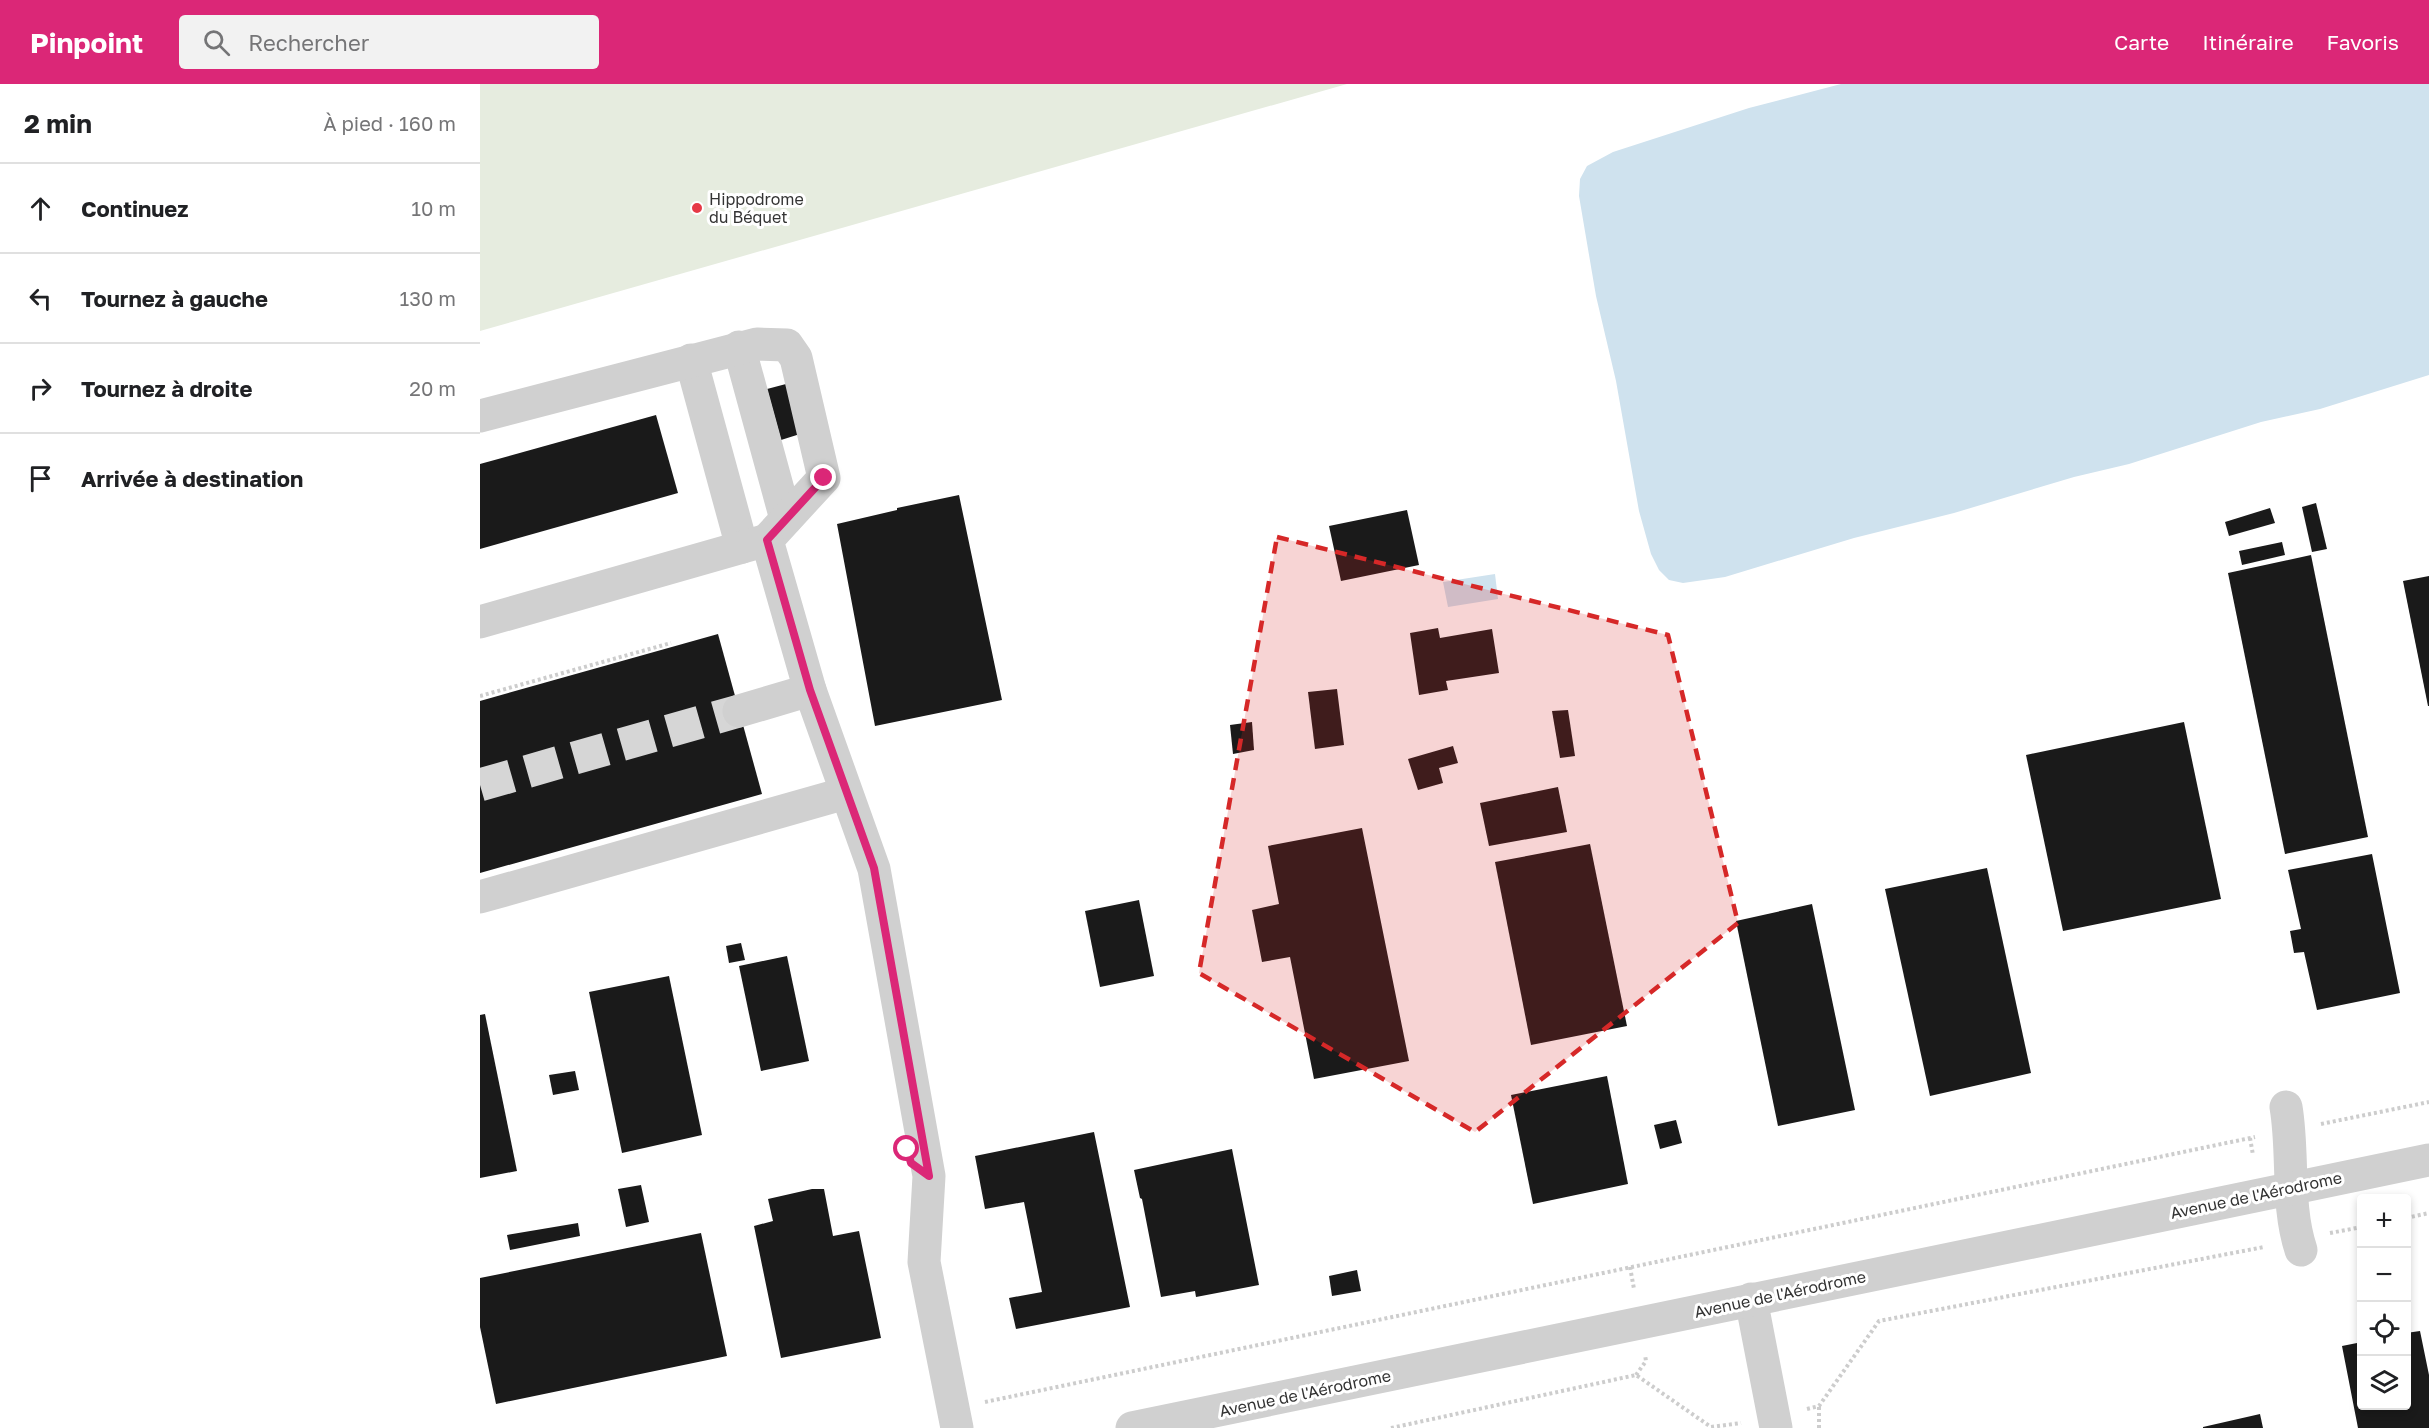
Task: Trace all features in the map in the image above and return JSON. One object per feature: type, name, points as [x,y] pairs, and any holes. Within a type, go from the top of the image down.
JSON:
[{"type":"street","points":[[480,416],[740,347],[757,344],[787,345],[796,358],[824,478],[765,536],[480,622]]},
{"type":"street","points":[[740,347],[765,536]]},
{"type":"street","points":[[691,360],[765,536],[810,690],[874,868],[929,1176],[924,1262],[957,1428]]},
{"type":"street","points":[[739,711],[810,690]]},
{"type":"street","points":[[480,897],[846,793]]},
{"type":"street","points":[[2288,1118],[2292,1188],[2299,1245]]},
{"type":"street","name":"Avenue de l'Aérodrome","points":[[1132,1428],[2429,1160]]},
{"type":"street","points":[[1751,1299],[1775,1423]]},
{"type":"path","points":[[480,696],[671,643]]},
{"type":"path","points":[[984,1402],[2288,1118],[2429,1102]]},
{"type":"path","points":[[2411,1217],[2429,1213]]},
{"type":"path","points":[[1390,1428],[1636,1375],[1711,1427],[1775,1423],[1819,1406],[1879,1321],[2299,1245],[2357,1228]]},
{"type":"path","points":[[1819,1406],[1819,1428]]},
{"type":"highlighted area","points":[[1277,537],[1668,635],[1738,923],[1475,1132],[1199,973]]},
{"type":"shaded area","name":"Hippodrome du Béquet","points":[[480,84],[1347,84],[480,331]]},
{"type":"water","points":[[1841,84],[2429,84],[2429,375],[2320,409],[2261,422],[2129,464],[2074,477],[1954,513],[1854,538],[1725,577],[1683,583],[1669,580],[1659,570],[1651,554],[1639,511],[1616,381],[1596,296],[1579,196],[1580,179],[1587,166],[1613,152],[1749,108]]},
{"type":"water","points":[[1495,574],[1498,599],[1448,607],[1443,582]]},
{"type":"building","points":[[786,384],[800,434],[781,440],[767,389]]},
{"type":"building","points":[[656,415],[678,493],[480,549],[480,464]]},
{"type":"building","points":[[959,495],[1002,700],[875,726],[837,524]]},
{"type":"building","points":[[2316,503],[2327,549],[2312,552],[2302,507]]},
{"type":"building","points":[[2270,508],[2275,523],[2229,536],[2225,522]]},
{"type":"building","points":[[1407,510],[1419,565],[1341,581],[1329,526]]},
{"type":"building","points":[[2282,542],[2285,555],[2242,565],[2239,551]]},
{"type":"building","points":[[2311,555],[2368,837],[2285,854],[2228,573]]},
{"type":"building","points":[[2429,576],[2429,706],[2428,706],[2403,581]]},
{"type":"building","points":[[1438,628],[1440,638],[1492,629],[1499,673],[1446,681],[1448,690],[1419,695],[1410,633]]},
{"type":"building","points":[[718,634],[762,794],[480,873],[480,701]]},
{"type":"building","points":[[1337,689],[1344,745],[1315,749],[1308,692]]},
{"type":"building","points":[[1568,710],[1575,756],[1560,758],[1552,711]]},
{"type":"building","points":[[1252,722],[1254,750],[1233,754],[1230,725]]},
{"type":"building","points":[[2184,722],[2221,899],[2063,931],[2026,755]]},
{"type":"building","points":[[1453,746],[1458,763],[1439,768],[1443,783],[1418,790],[1408,759]]},
{"type":"building","points":[[1558,787],[1567,832],[1489,846],[1480,803]]},
{"type":"building","points":[[1362,828],[1409,1061],[1314,1079],[1290,957],[1262,962],[1252,910],[1279,904],[1268,846]]},
{"type":"building","points":[[1590,844],[1627,1026],[1531,1045],[1495,862]]},
{"type":"building","points":[[2372,854],[2400,993],[2317,1010],[2304,952],[2294,953],[2290,931],[2301,929],[2288,870]]},
{"type":"building","points":[[1987,868],[2031,1073],[1930,1096],[1885,889]]},
{"type":"building","points":[[1139,900],[1154,976],[1100,987],[1085,911]]},
{"type":"building","points":[[1812,904],[1855,1110],[1778,1126],[1736,921]]},
{"type":"building","points":[[741,943],[745,960],[729,963],[726,946]]},
{"type":"building","points":[[787,956],[809,1061],[761,1071],[739,966]]},
{"type":"building","points":[[669,976],[702,1135],[622,1153],[589,992]]},
{"type":"building","points":[[485,1014],[517,1171],[480,1178],[480,1015]]},
{"type":"building","points":[[575,1071],[579,1090],[553,1095],[549,1075]]},
{"type":"building","points":[[1607,1076],[1628,1184],[1533,1204],[1511,1095]]},
{"type":"building","points":[[1676,1120],[1682,1143],[1660,1149],[1654,1125]]},
{"type":"building","points":[[1094,1132],[1130,1307],[1016,1329],[1009,1298],[1042,1292],[1024,1202],[985,1209],[975,1156]]},
{"type":"building","points":[[1232,1149],[1259,1285],[1196,1297],[1195,1291],[1161,1297],[1134,1170]]},
{"type":"building","points":[[641,1185],[649,1222],[626,1227],[618,1189]]},
{"type":"building","points":[[812,1189],[824,1189],[833,1236],[859,1231],[881,1338],[781,1358],[754,1226],[773,1221],[768,1199]]},
{"type":"building","points":[[578,1223],[580,1236],[510,1250],[507,1235]]},
{"type":"building","points":[[701,1233],[727,1356],[496,1404],[480,1327],[480,1278]]},
{"type":"building","points":[[1357,1270],[1361,1291],[1332,1296],[1329,1276]]},
{"type":"building","points":[[2420,1331],[2429,1375],[2429,1428],[2358,1428],[2342,1346],[2357,1343],[2357,1410],[2411,1410],[2411,1332]]},
{"type":"building","points":[[2260,1414],[2263,1428],[2203,1428],[2203,1427]]},
{"type":"tunnel","points":[[480,785],[739,711]]},
{"type":"place","name":"Hippodrome du Béquet","points":[[697,208]]},
{"type":"route","points":[[824,478],[767,540],[810,690],[874,868],[929,1176],[911,1163],[907,1149]]}]
